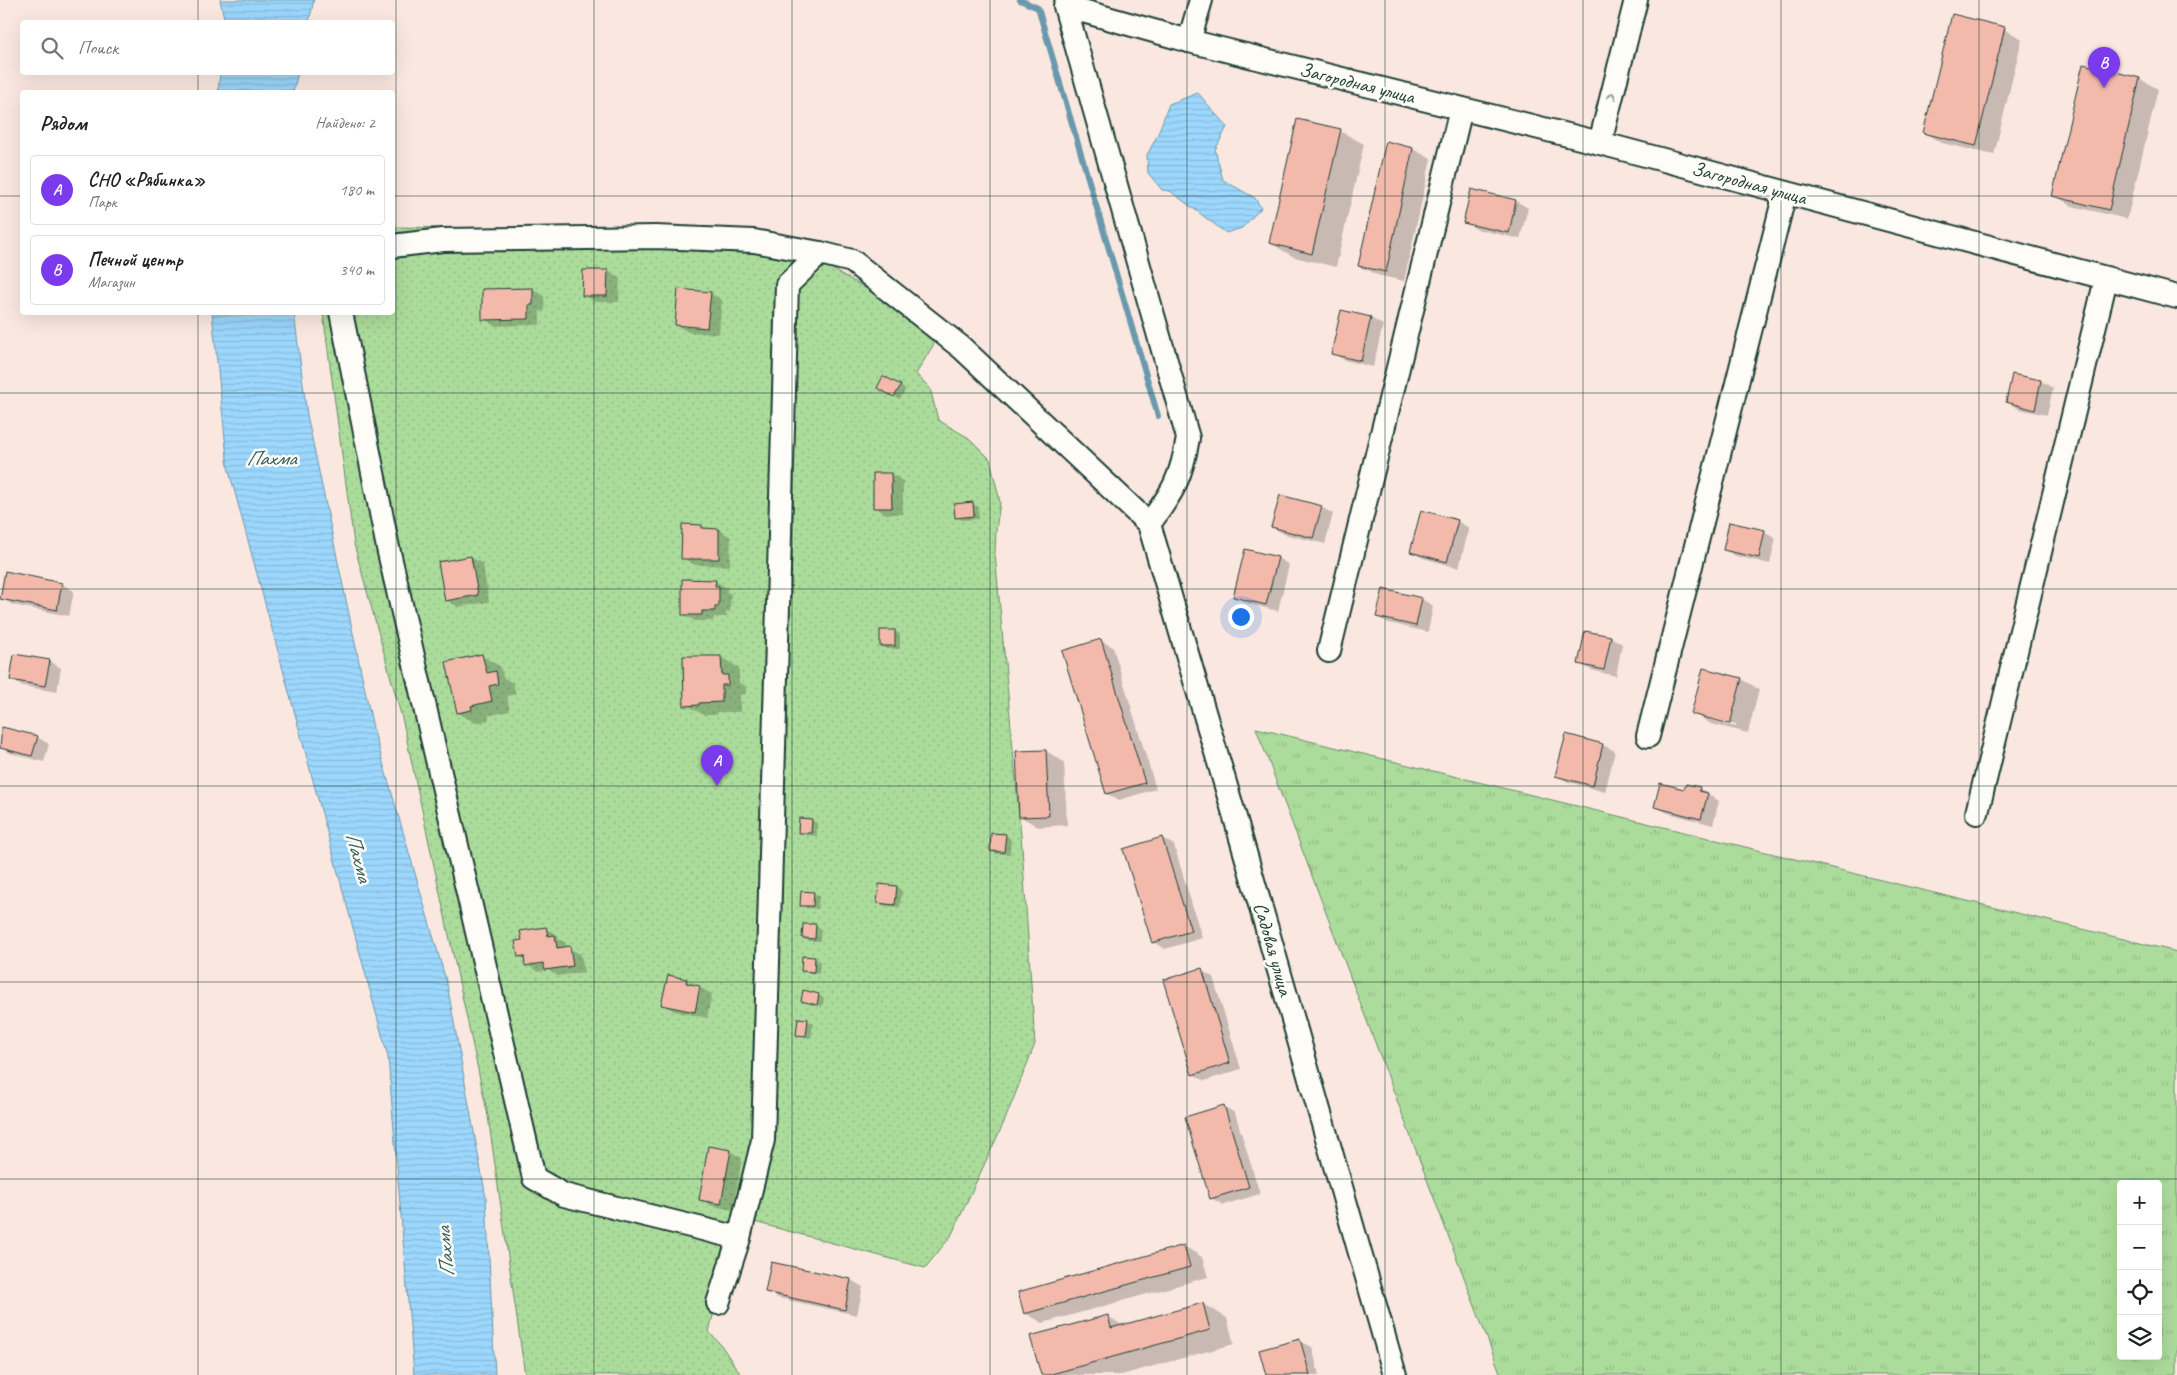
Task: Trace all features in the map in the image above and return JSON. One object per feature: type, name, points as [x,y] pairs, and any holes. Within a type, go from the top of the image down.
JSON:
[{"type":"street","points":[[1189,41],[1201,0]]},
{"type":"street","points":[[1600,143],[1636,0]]},
{"type":"street","name":"Загородная улица","points":[[1149,524],[1173,492],[1184,465],[1188,438],[1066,6],[1189,41],[1600,143],[2106,279],[2177,296]]},
{"type":"street","points":[[1329,651],[1461,109]]},
{"type":"street","points":[[1648,736],[1785,193]]},
{"type":"street","points":[[395,246],[443,240],[655,237],[754,241],[852,261],[962,348],[1149,524]]},
{"type":"street","points":[[718,1302],[739,1238],[763,1140],[787,285],[820,253]]},
{"type":"street","points":[[1977,813],[2106,279]]},
{"type":"street","points":[[342,315],[388,548],[534,1178],[564,1195],[739,1238]]},
{"type":"street","name":"Садовая улица","points":[[1149,524],[1233,809],[1395,1375]]},
{"type":"green space","points":[[649,226],[817,260],[941,332],[916,374],[930,388],[938,420],[969,438],[990,459],[1000,502],[995,554],[1022,847],[1035,1044],[1005,1120],[951,1236],[925,1268],[736,1217],[709,1332],[721,1345],[741,1375],[525,1375],[488,1116],[403,722],[354,544],[323,315],[395,315],[395,227],[522,229]]},
{"type":"green space","points":[[1256,728],[2177,952],[2177,1375],[1501,1375]]},
{"type":"water","points":[[220,0],[314,0],[309,20],[225,20]]},
{"type":"water","points":[[220,75],[297,75],[294,90],[218,90]]},
{"type":"water","points":[[1198,93],[1227,127],[1215,150],[1223,180],[1255,198],[1261,208],[1242,228],[1226,233],[1170,191],[1162,190],[1148,173],[1147,155],[1157,136],[1169,104]]},
{"type":"water","name":"Пахма","points":[[212,315],[294,315],[307,415],[373,728],[447,984],[486,1198],[495,1375],[414,1375],[388,1057],[228,467]]},
{"type":"building","points":[[1952,14],[2005,27],[1976,146],[1923,133]]},
{"type":"building","points":[[2083,64],[2140,78],[2109,210],[2052,196]]},
{"type":"building","points":[[1297,119],[1341,129],[1312,254],[1269,243]]},
{"type":"building","points":[[1386,141],[1413,148],[1386,272],[1358,266]]},
{"type":"building","points":[[1471,189],[1516,200],[1509,233],[1463,223]]},
{"type":"building","points":[[583,270],[608,270],[607,296],[582,296]]},
{"type":"building","points":[[533,288],[533,305],[529,305],[529,319],[482,320],[482,289]]},
{"type":"building","points":[[678,289],[711,292],[707,328],[675,325]]},
{"type":"building","points":[[1341,310],[1371,317],[1361,361],[1331,354]]},
{"type":"building","points":[[2012,374],[2041,380],[2035,410],[2006,402]]},
{"type":"building","points":[[883,376],[901,385],[894,397],[877,388]]},
{"type":"building","points":[[873,473],[891,473],[892,508],[873,508]]},
{"type":"building","points":[[1280,495],[1322,506],[1313,538],[1271,527]]},
{"type":"building","points":[[973,502],[974,516],[955,518],[954,504]]},
{"type":"building","points":[[1421,510],[1458,520],[1447,562],[1410,552]]},
{"type":"building","points":[[1729,522],[1765,530],[1759,558],[1723,550]]},
{"type":"building","points":[[682,524],[702,525],[702,528],[719,529],[719,559],[681,559]]},
{"type":"building","points":[[1245,549],[1278,557],[1266,605],[1233,597]]},
{"type":"building","points":[[471,556],[478,595],[445,601],[438,562]]},
{"type":"building","points":[[5,571],[62,583],[57,610],[0,599]]},
{"type":"building","points":[[682,579],[716,580],[715,586],[719,586],[719,606],[715,606],[715,611],[702,611],[702,615],[682,615]]},
{"type":"building","points":[[1383,589],[1422,598],[1416,626],[1376,617]]},
{"type":"building","points":[[880,630],[895,630],[895,646],[880,646]]},
{"type":"building","points":[[1585,631],[1611,636],[1604,670],[1578,664]]},
{"type":"building","points":[[1101,639],[1145,783],[1106,794],[1062,651]]},
{"type":"building","points":[[14,654],[50,660],[45,686],[10,680]]},
{"type":"building","points":[[482,654],[487,673],[496,671],[498,684],[489,686],[492,701],[471,706],[472,710],[457,713],[446,662]]},
{"type":"building","points":[[683,656],[721,656],[722,675],[728,675],[728,685],[722,685],[722,702],[684,706]]},
{"type":"building","points":[[1703,668],[1742,678],[1730,724],[1691,714]]},
{"type":"building","points":[[2,727],[38,736],[32,756],[0,748]]},
{"type":"building","points":[[1566,734],[1603,744],[1593,786],[1555,776]]},
{"type":"building","points":[[1046,750],[1049,816],[1019,817],[1016,751]]},
{"type":"building","points":[[1660,783],[1684,789],[1686,784],[1700,787],[1699,791],[1708,793],[1701,819],[1654,807]]},
{"type":"building","points":[[799,818],[812,819],[811,833],[798,833]]},
{"type":"building","points":[[991,833],[1006,834],[1004,852],[990,851]]},
{"type":"building","points":[[1162,837],[1191,931],[1152,943],[1123,849]]},
{"type":"building","points":[[879,884],[897,886],[895,905],[877,903]]},
{"type":"building","points":[[801,891],[814,892],[813,906],[800,906]]},
{"type":"building","points":[[803,924],[816,924],[815,939],[802,938]]},
{"type":"building","points":[[546,927],[548,936],[555,935],[557,948],[570,946],[573,966],[545,970],[543,963],[525,966],[524,956],[518,957],[515,941],[522,940],[520,931]]},
{"type":"building","points":[[802,956],[815,957],[814,972],[801,971]]},
{"type":"building","points":[[1202,968],[1230,1063],[1192,1075],[1163,980]]},
{"type":"building","points":[[668,975],[687,979],[686,983],[700,986],[695,1012],[661,1005]]},
{"type":"building","points":[[803,990],[819,994],[817,1005],[801,1001]]},
{"type":"building","points":[[798,1018],[808,1019],[806,1036],[796,1035]]},
{"type":"building","points":[[1224,1105],[1249,1187],[1210,1199],[1185,1117]]},
{"type":"building","points":[[708,1146],[731,1150],[721,1204],[699,1200]]},
{"type":"building","points":[[1184,1245],[1190,1267],[1024,1314],[1018,1292]]},
{"type":"building","points":[[771,1262],[851,1279],[845,1310],[765,1292]]},
{"type":"building","points":[[1203,1303],[1210,1330],[1048,1375],[1041,1375],[1030,1336],[1108,1315],[1111,1328]]},
{"type":"building","points":[[1300,1339],[1310,1375],[1266,1375],[1259,1350]]},
{"type":"waterway","points":[[1020,0],[1038,8],[1158,416]]},
{"type":"place","name":"Печной центр","points":[[2104,88]]},
{"type":"place","name":"СНО «Рябинка»","points":[[717,786]]}]
